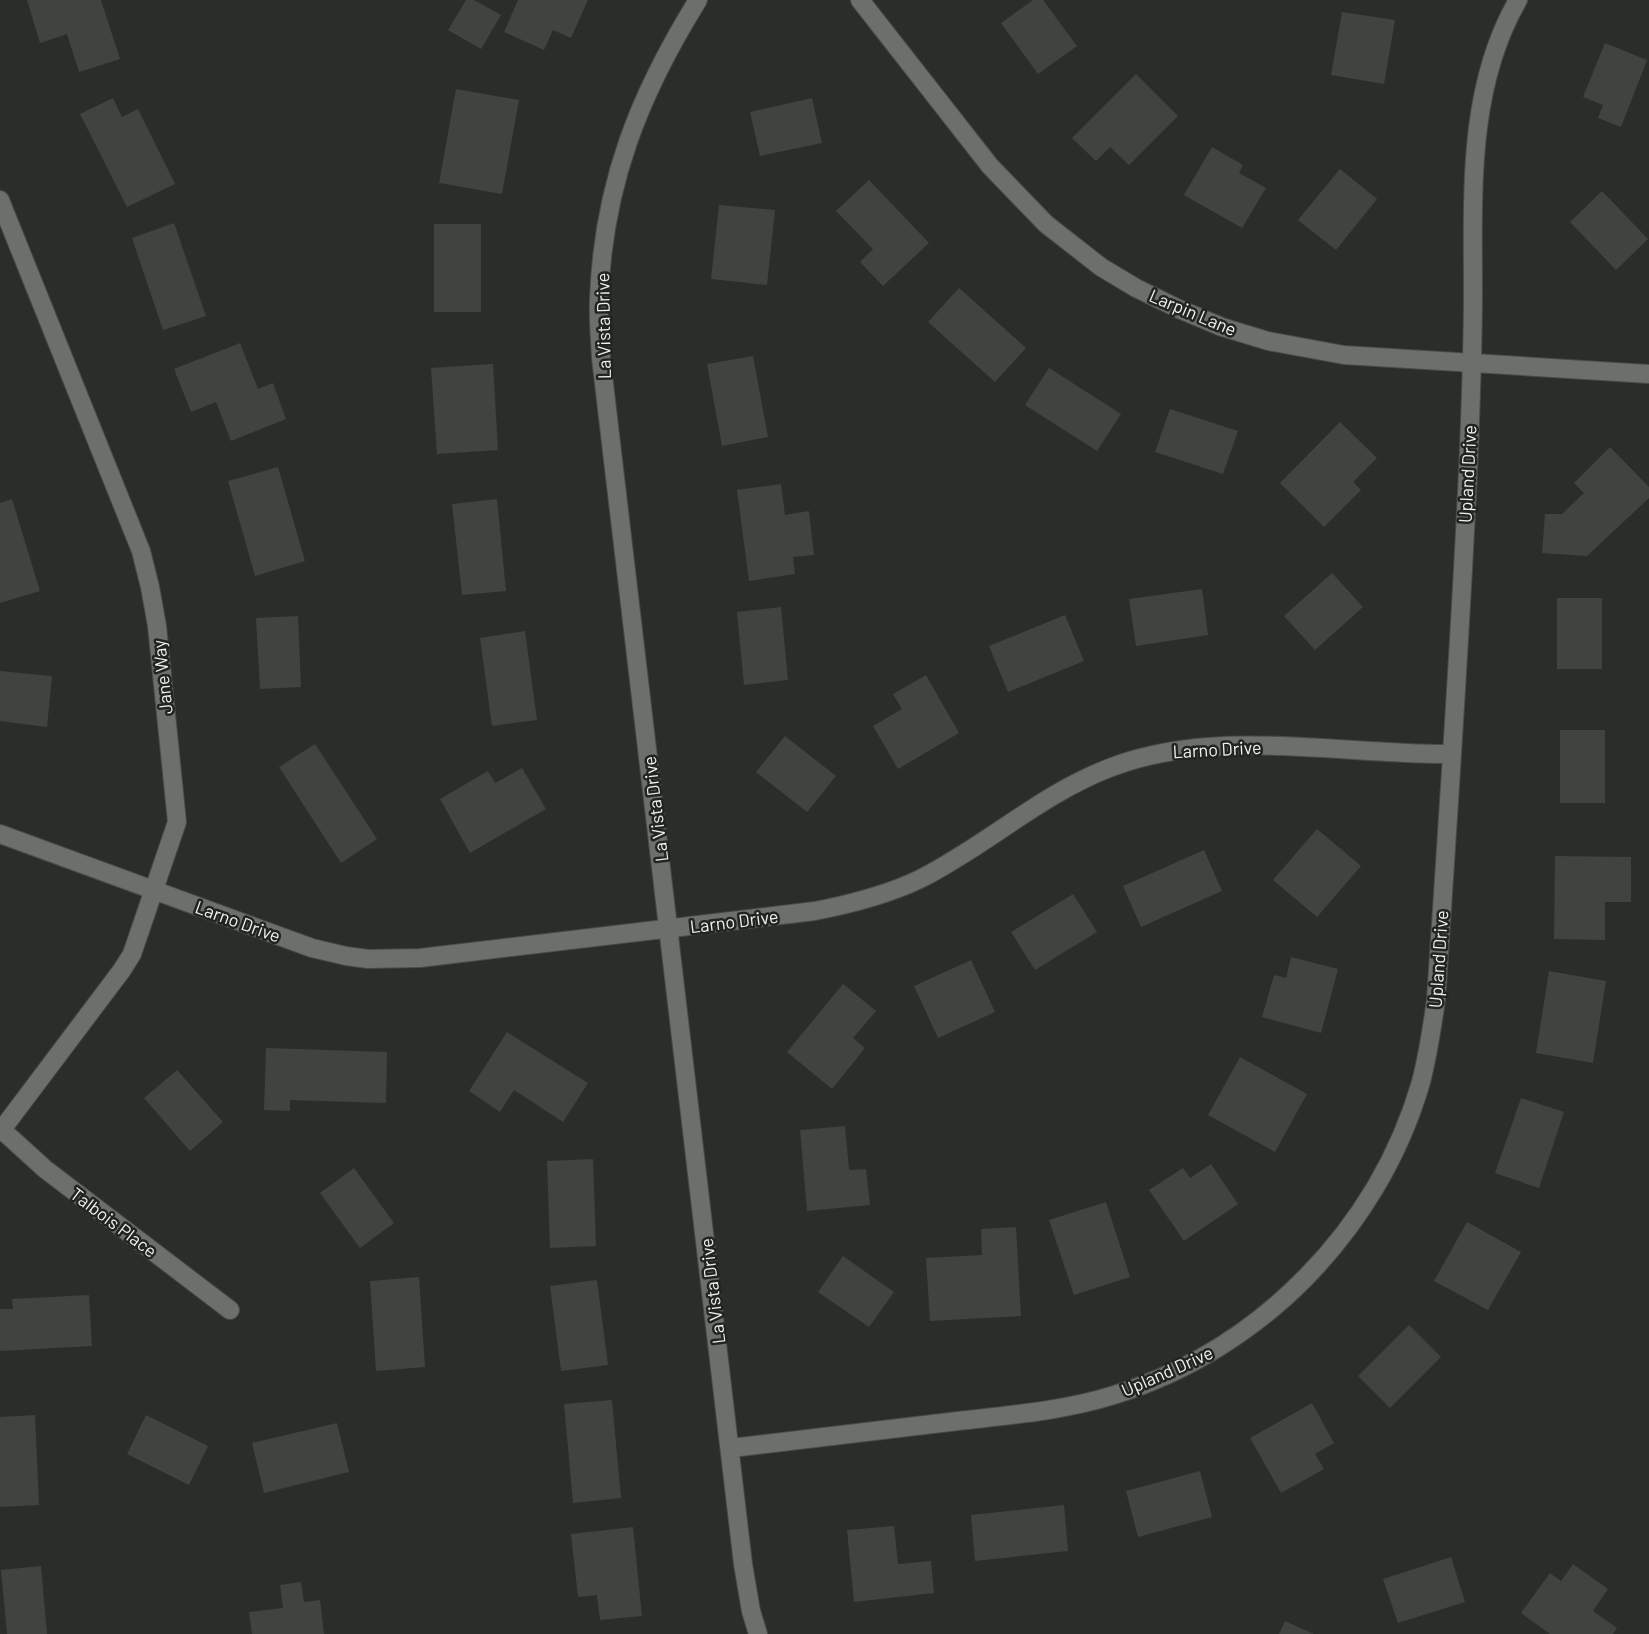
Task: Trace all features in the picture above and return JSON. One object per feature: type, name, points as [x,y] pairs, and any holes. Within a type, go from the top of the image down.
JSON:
[{"type":"street","name":"La Vista Drive","points":[[698,0],[671,44],[650,86],[626,146],[613,191],[603,248],[599,300],[601,358],[743,1564],[751,1611],[758,1634]]},
{"type":"street","name":"Larpin Lane","points":[[860,0],[990,166],[1046,224],[1101,267],[1136,288],[1179,309],[1222,327],[1268,341],[1344,355],[1649,374]]},
{"type":"street","name":"Upland Drive","points":[[731,1448],[1048,1410],[1113,1396],[1162,1377],[1210,1354],[1255,1324],[1296,1288],[1337,1244],[1371,1194],[1400,1140],[1420,1084],[1430,1042],[1436,1000],[1466,518],[1473,363],[1473,175],[1479,116],[1486,81],[1501,36],[1518,0]]},
{"type":"street","name":"Jane Way","points":[[0,200],[141,551],[157,626],[177,822],[132,954],[123,970],[1,1131]]},
{"type":"street","name":"Larno Drive","points":[[0,834],[312,948],[368,959],[420,958],[815,911],[856,903],[917,880],[944,866],[1070,785],[1113,766],[1158,753],[1193,747],[1233,745],[1451,754]]},
{"type":"street","name":"Talbois Place","points":[[1,1131],[45,1169],[230,1310]]},
{"type":"building","points":[[27,0],[101,0],[120,59],[79,72],[67,34],[40,43]]},
{"type":"building","points":[[466,0],[474,0],[501,15],[481,49],[448,30]]},
{"type":"building","points":[[518,0],[588,0],[571,38],[553,30],[544,50],[504,32]]},
{"type":"building","points":[[1033,0],[1043,0],[1077,46],[1038,74],[1001,23]]},
{"type":"building","points":[[1342,12],[1395,20],[1384,84],[1331,75]]},
{"type":"building","points":[[1605,43],[1647,60],[1621,127],[1598,118],[1603,105],[1583,97]]},
{"type":"building","points":[[1136,74],[1178,116],[1129,165],[1110,147],[1096,161],[1072,138]]},
{"type":"building","points":[[456,89],[519,100],[502,194],[439,183]]},
{"type":"building","points":[[113,98],[122,117],[138,109],[175,184],[127,207],[80,114]]},
{"type":"building","points":[[812,98],[822,143],[760,156],[750,112]]},
{"type":"building","points":[[1212,147],[1243,165],[1239,173],[1266,188],[1242,228],[1184,195]]},
{"type":"building","points":[[1340,169],[1377,199],[1336,250],[1298,220]]},
{"type":"building","points":[[869,180],[929,243],[883,286],[860,262],[873,249],[836,211]]},
{"type":"building","points":[[1602,191],[1648,239],[1616,270],[1570,222]]},
{"type":"building","points":[[719,205],[775,210],[767,285],[711,279]]},
{"type":"building","points":[[174,223],[206,316],[163,330],[132,238]]},
{"type":"building","points":[[434,224],[481,224],[481,312],[434,312]]},
{"type":"building","points":[[959,288],[1026,348],[995,382],[928,322]]},
{"type":"building","points":[[240,343],[258,389],[273,383],[286,419],[231,441],[216,402],[191,412],[174,369]]},
{"type":"building","points":[[753,356],[768,437],[722,446],[707,364]]},
{"type":"building","points":[[493,364],[498,450],[437,454],[431,368]]},
{"type":"building","points":[[1049,368],[1121,414],[1097,451],[1025,405]]},
{"type":"building","points":[[1170,409],[1238,431],[1223,474],[1155,452]]},
{"type":"building","points":[[1340,422],[1377,458],[1353,482],[1361,490],[1324,527],[1280,483]]},
{"type":"building","points":[[1610,447],[1649,487],[1649,498],[1587,556],[1542,553],[1545,514],[1562,514],[1584,493],[1574,483]]},
{"type":"building","points":[[278,467],[305,561],[255,576],[228,481]]},
{"type":"building","points":[[781,484],[785,515],[809,511],[814,555],[793,557],[795,574],[749,581],[737,490]]},
{"type":"building","points":[[12,499],[40,591],[0,603],[0,503]]},
{"type":"building","points":[[497,499],[506,591],[462,595],[452,504]]},
{"type":"building","points":[[1332,573],[1363,607],[1315,650],[1284,616]]},
{"type":"building","points":[[1202,589],[1208,635],[1136,646],[1129,599]]},
{"type":"building","points":[[1557,598],[1602,598],[1602,669],[1557,669]]},
{"type":"building","points":[[781,607],[788,680],[744,685],[737,612]]},
{"type":"building","points":[[1065,615],[1084,661],[1008,692],[989,646]]},
{"type":"building","points":[[298,616],[301,687],[260,689],[256,618]]},
{"type":"building","points":[[525,631],[537,720],[492,726],[480,638]]},
{"type":"building","points":[[0,671],[52,676],[47,727],[0,721]]},
{"type":"building","points":[[926,675],[959,733],[898,769],[873,726],[902,709],[893,694]]},
{"type":"building","points":[[1560,730],[1605,730],[1605,803],[1560,803]]},
{"type":"building","points":[[785,736],[836,776],[807,812],[756,772]]},
{"type":"building","points":[[315,744],[377,839],[341,863],[279,767]]},
{"type":"building","points":[[522,768],[546,809],[470,853],[440,799],[488,771],[495,783]]},
{"type":"building","points":[[1317,829],[1361,866],[1317,917],[1273,880]]},
{"type":"building","points":[[1204,850],[1222,891],[1141,927],[1123,886]]},
{"type":"building","points":[[1555,856],[1631,857],[1631,902],[1605,902],[1605,940],[1554,939]]},
{"type":"building","points":[[1073,894],[1097,932],[1035,970],[1011,932]]},
{"type":"building","points":[[1291,957],[1338,969],[1321,1033],[1262,1017],[1274,975],[1286,978]]},
{"type":"building","points":[[971,960],[995,1012],[938,1038],[914,986]]},
{"type":"building","points":[[1549,971],[1606,981],[1593,1063],[1536,1053]]},
{"type":"building","points":[[843,984],[876,1011],[853,1038],[865,1048],[832,1089],[787,1052]]},
{"type":"building","points":[[507,1032],[588,1083],[563,1122],[514,1090],[500,1112],[469,1091]]},
{"type":"building","points":[[266,1048],[387,1052],[386,1103],[290,1100],[290,1111],[264,1110]]},
{"type":"building","points":[[1240,1057],[1307,1094],[1275,1152],[1208,1115]]},
{"type":"building","points":[[177,1070],[223,1122],[190,1151],[144,1098]]},
{"type":"building","points":[[1521,1098],[1564,1112],[1539,1188],[1495,1173]]},
{"type":"building","points":[[845,1126],[849,1170],[866,1169],[870,1205],[807,1211],[800,1130]]},
{"type":"building","points":[[593,1159],[596,1246],[550,1248],[547,1161]]},
{"type":"building","points":[[1211,1164],[1238,1204],[1184,1241],[1149,1190],[1183,1168],[1190,1178]]},
{"type":"building","points":[[354,1168],[394,1223],[360,1248],[320,1193]]},
{"type":"building","points":[[1106,1202],[1130,1277],[1074,1295],[1049,1220]]},
{"type":"building","points":[[1467,1222],[1521,1252],[1488,1310],[1434,1281]]},
{"type":"building","points":[[1016,1227],[1021,1316],[930,1321],[926,1258],[982,1255],[981,1229]]},
{"type":"building","points":[[843,1256],[894,1292],[869,1327],[818,1292]]},
{"type":"building","points":[[419,1277],[425,1367],[376,1371],[370,1281]]},
{"type":"building","points":[[597,1280],[608,1365],[561,1371],[550,1286]]},
{"type":"building","points":[[89,1295],[92,1346],[0,1351],[0,1309],[13,1309],[12,1299]]},
{"type":"building","points":[[1409,1325],[1441,1357],[1390,1408],[1358,1376]]},
{"type":"building","points":[[612,1400],[621,1498],[573,1503],[564,1404]]},
{"type":"building","points":[[1312,1403],[1334,1443],[1315,1454],[1324,1469],[1281,1493],[1250,1438]]},
{"type":"building","points":[[35,1415],[39,1505],[0,1507],[0,1417]]},
{"type":"building","points":[[146,1415],[208,1446],[189,1485],[127,1454]]},
{"type":"building","points":[[337,1423],[349,1472],[264,1493],[252,1443]]},
{"type":"building","points":[[1200,1471],[1212,1517],[1138,1537],[1126,1491]]},
{"type":"building","points":[[1064,1505],[1068,1551],[975,1561],[971,1515]]},
{"type":"building","points":[[894,1526],[898,1564],[931,1561],[934,1593],[854,1602],[847,1530]]},
{"type":"building","points":[[633,1527],[642,1616],[600,1620],[597,1595],[578,1597],[571,1534]]},
{"type":"building","points":[[1451,1557],[1465,1602],[1398,1623],[1383,1579]]},
{"type":"building","points":[[1573,1564],[1608,1589],[1593,1611],[1617,1628],[1613,1634],[1550,1634],[1521,1613],[1550,1573],[1561,1581]]},
{"type":"building","points":[[41,1566],[47,1634],[7,1634],[1,1570]]},
{"type":"building","points":[[301,1582],[304,1602],[320,1600],[324,1634],[252,1634],[249,1612],[283,1608],[280,1585]]},
{"type":"building","points":[[1285,1621],[1314,1634],[1279,1634]]}]
